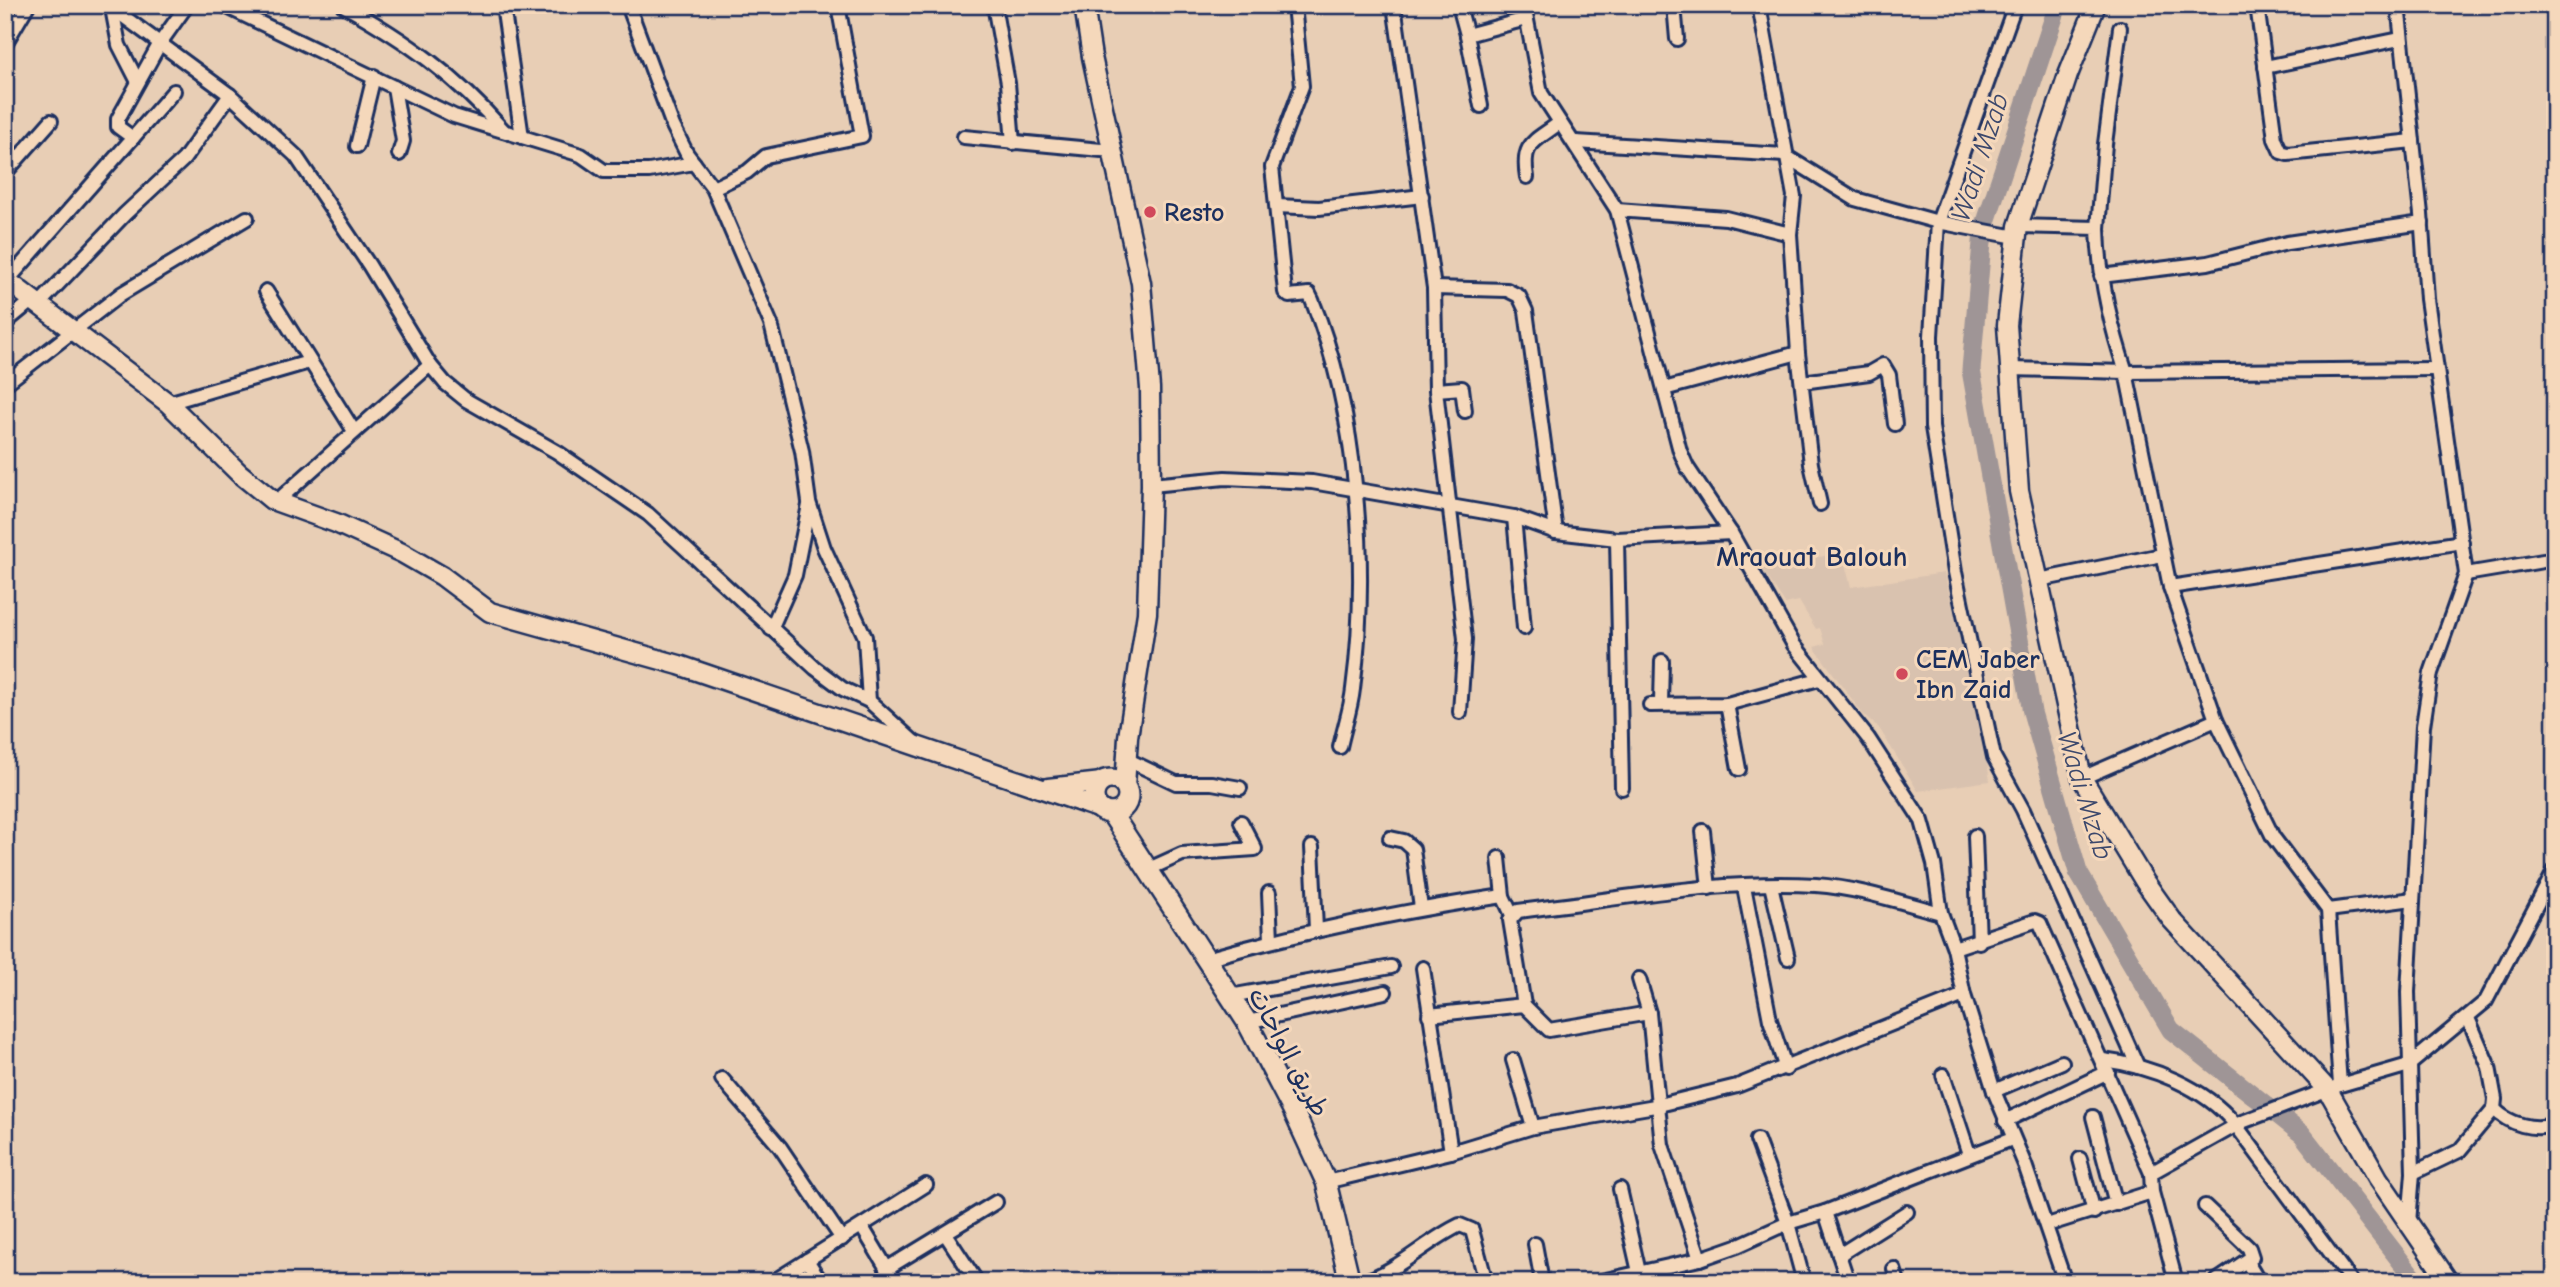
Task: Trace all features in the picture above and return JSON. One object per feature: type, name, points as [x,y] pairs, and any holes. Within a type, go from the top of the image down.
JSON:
[{"type":"main road","points":[[1111,783],[1128,797],[1112,810],[1095,795],[1111,783]]},
{"type":"main road","name":"طريق الواحات","points":[[1112,810],[1247,1022],[1292,1108],[1326,1182],[1350,1282]]},
{"type":"street","points":[[5,44],[29,5]]},
{"type":"street","points":[[133,138],[117,124],[160,43],[187,5]]},
{"type":"street","points":[[223,5],[454,116],[581,155],[604,171],[649,171],[694,163]]},
{"type":"street","points":[[342,5],[407,43],[443,69],[471,93],[505,132]]},
{"type":"street","points":[[503,5],[522,137]]},
{"type":"street","points":[[628,5],[673,127],[694,163],[713,188],[771,324],[802,451],[809,502],[824,548],[865,636],[869,701]]},
{"type":"street","points":[[713,188],[747,172],[766,156],[862,136],[838,5]]},
{"type":"street","points":[[994,5],[1009,83],[1013,143]]},
{"type":"street","points":[[1084,5],[1141,283],[1150,388],[1151,485],[1147,612],[1134,684],[1126,760],[1111,783]]},
{"type":"street","points":[[1294,5],[1303,74],[1272,167],[1284,292],[1289,296],[1309,294],[1331,346],[1344,403],[1354,489],[1358,612],[1353,691],[1340,747]]},
{"type":"street","points":[[1394,5],[1434,288],[1436,390],[1465,639],[1460,712]]},
{"type":"street","points":[[1674,5],[1677,39]]},
{"type":"street","points":[[1759,5],[1784,155],[1794,196],[1790,234],[1798,353],[1811,464],[1820,504]]},
{"type":"street","points":[[2015,5],[1938,222],[1931,336],[1932,427],[1955,572],[1994,757],[2023,810],[2137,1067]]},
{"type":"street","points":[[2095,5],[2067,75],[2017,232],[2007,325],[2019,491],[2082,778],[2172,920],[2329,1090],[2378,1178],[2449,1282]]},
{"type":"street","points":[[2257,5],[2277,148],[2284,154],[2413,141]]},
{"type":"street","points":[[2398,5],[2436,369],[2466,574],[2425,699],[2408,992],[2413,1173],[2409,1223]]},
{"type":"street","points":[[110,7],[230,95],[296,156],[362,254],[430,365],[466,400],[557,452],[648,514],[832,682],[869,701],[915,743]]},
{"type":"street","points":[[110,7],[120,45],[138,82]]},
{"type":"street","points":[[1467,35],[1525,12],[1542,93],[1559,123],[1576,142],[1617,210],[1687,467],[1731,533],[1794,645],[1868,738],[1922,821],[1934,864],[1941,913],[1954,948],[1964,995],[1994,1091],[2047,1225],[2065,1282]]},
{"type":"street","points":[[1461,13],[1481,106]]},
{"type":"street","points":[[2120,27],[2105,144],[2098,228],[2101,276],[2109,321],[2126,372],[2170,587],[2216,720],[2273,837],[2328,910],[2329,1090]]},
{"type":"street","points":[[2265,67],[2400,38]]},
{"type":"street","points":[[357,146],[374,76]]},
{"type":"street","points":[[394,87],[402,141],[399,155]]},
{"type":"street","points":[[174,91],[6,279],[168,402],[239,472],[276,502],[336,523],[402,553],[442,576],[500,617],[593,639],[679,664],[1112,810]]},
{"type":"street","points":[[5,324],[37,301],[184,159],[230,95]]},
{"type":"street","points":[[5,173],[51,121]]},
{"type":"street","points":[[1527,177],[1524,159],[1527,147],[1559,123]]},
{"type":"street","points":[[964,137],[1112,150]]},
{"type":"street","points":[[1576,142],[1784,155],[1855,199],[1938,222],[2017,232],[2098,228]]},
{"type":"street","points":[[1277,206],[1319,208],[1422,196]]},
{"type":"street","points":[[1617,210],[1726,218],[1790,234]]},
{"type":"street","points":[[5,384],[121,294],[247,218]]},
{"type":"street","points":[[2101,276],[2208,262],[2287,243],[2422,223]]},
{"type":"street","points":[[1434,288],[1507,290],[1514,292],[1523,304],[1531,339],[1556,532]]},
{"type":"street","points":[[267,291],[354,431]]},
{"type":"street","points":[[1664,389],[1798,353]]},
{"type":"street","points":[[168,402],[309,362]]},
{"type":"street","points":[[276,502],[430,365]]},
{"type":"street","points":[[1802,382],[1869,373],[1883,365],[1889,375],[1895,424]]},
{"type":"street","points":[[2010,369],[2126,372],[2436,369]]},
{"type":"street","points":[[1436,390],[1462,388],[1465,411]]},
{"type":"street","points":[[1151,485],[1225,478],[1274,479],[1354,489],[1514,517],[1556,532],[1617,539],[1731,533]]},
{"type":"street","points":[[771,629],[795,575],[809,502]]},
{"type":"street","points":[[1514,517],[1524,628]]},
{"type":"street","points":[[1617,539],[1622,788]]},
{"type":"street","points":[[2170,587],[2462,542]]},
{"type":"street","points":[[2039,580],[2162,555]]},
{"type":"street","points":[[2466,574],[2555,559]]},
{"type":"street","points":[[1662,662],[1656,704],[1727,704],[1819,679]]},
{"type":"street","points":[[1727,704],[1739,769]]},
{"type":"street","points":[[2082,778],[2216,720]]},
{"type":"street","points":[[1111,783],[1128,735]]},
{"type":"street","points":[[1126,760],[1176,783],[1212,783],[1240,788]]},
{"type":"street","points":[[1044,788],[1111,783]]},
{"type":"street","points":[[1147,867],[1182,854],[1255,849],[1241,822]]},
{"type":"street","points":[[1703,831],[1709,888]]},
{"type":"street","points":[[1975,836],[1979,942]]},
{"type":"street","points":[[1390,838],[1404,841],[1413,849],[1421,908]]},
{"type":"street","points":[[1312,847],[1316,929]]},
{"type":"street","points":[[1499,858],[1503,897],[1512,915]]},
{"type":"street","points":[[2151,1173],[2239,1123],[2329,1090],[2409,1065],[2468,1018],[2489,996],[2555,870]]},
{"type":"street","points":[[1649,1013],[1549,1030],[1524,1005],[1510,920],[1512,915],[1518,911],[1709,888],[1771,885],[1816,885],[1850,889],[1941,913]]},
{"type":"street","points":[[1771,885],[1788,958]]},
{"type":"street","points":[[1744,887],[1770,1020],[1786,1069]]},
{"type":"street","points":[[1269,893],[1271,940]]},
{"type":"street","points":[[1206,959],[1316,929],[1421,908],[1503,897]]},
{"type":"street","points":[[2328,910],[2413,899]]},
{"type":"street","points":[[1954,948],[1979,942],[2035,921],[2040,923],[2151,1173],[2151,1192],[2176,1282]]},
{"type":"street","points":[[1230,996],[1391,967]]},
{"type":"street","points":[[1423,968],[1451,1152]]},
{"type":"street","points":[[1639,979],[1649,1013],[1661,1146],[1700,1259]]},
{"type":"street","points":[[1247,1022],[1385,992]]},
{"type":"street","points":[[1326,1182],[1451,1152],[1533,1128],[1656,1105],[1737,1086],[1786,1069],[1964,995]]},
{"type":"street","points":[[1429,1015],[1524,1005]]},
{"type":"street","points":[[2413,1173],[2459,1152],[2494,1108],[2496,1099],[2489,1068],[2468,1018]]},
{"type":"street","points":[[1513,1060],[1533,1128]]},
{"type":"street","points":[[1994,1091],[2062,1062]]},
{"type":"street","points":[[2005,1121],[2105,1066],[2137,1067],[2206,1096],[2239,1123],[2351,1282]]},
{"type":"street","points":[[1943,1075],[1969,1154]]},
{"type":"street","points":[[722,1079],[780,1147],[842,1239]]},
{"type":"street","points":[[2494,1108],[2507,1120],[2524,1125],[2541,1128],[2555,1124]]},
{"type":"street","points":[[2093,1117],[2116,1204]]},
{"type":"street","points":[[1597,1282],[1700,1259],[2012,1139]]},
{"type":"street","points":[[1757,1140],[1788,1223],[1804,1282]]},
{"type":"street","points":[[2080,1159],[2094,1212]]},
{"type":"street","points":[[774,1280],[926,1185]]},
{"type":"street","points":[[1620,1189],[1639,1272]]},
{"type":"street","points":[[2047,1225],[2151,1192]]},
{"type":"street","points":[[887,1269],[996,1202]]},
{"type":"street","points":[[2206,1206],[2249,1248],[2252,1257],[2215,1282]]},
{"type":"street","points":[[1825,1212],[1848,1282]]},
{"type":"street","points":[[1839,1255],[1907,1212]]},
{"type":"street","points":[[1362,1282],[1400,1265],[1440,1234],[1460,1225],[1472,1230],[1486,1282]]},
{"type":"street","points":[[862,1227],[895,1282]]},
{"type":"street","points":[[946,1235],[977,1282]]},
{"type":"street","points":[[1535,1244],[1542,1282]]},
{"type":"street","points":[[807,1260],[821,1282]]},
{"type":"street","points":[[2247,1262],[2259,1282]]},
{"type":"shaded area","name":"CEM Jaber Ibn Zaid","points":[[1842,553],[1851,587],[1944,573],[1977,701],[1990,781],[1918,791],[1879,728],[1862,713],[1814,647],[1825,644],[1820,628],[1816,629],[1799,601],[1785,604],[1761,567]]},
{"type":"waterway","name":"Wadi Mzab","points":[[2058,5],[1983,231],[1971,370],[2032,712],[2078,872],[2171,1030],[2302,1134],[2417,1282]]},
{"type":"place","name":"Resto","points":[[1150,212]]},
{"type":"place","name":"CEM Jaber Ibn Zaid","points":[[1902,674]]},
{"type":"district","name":"Mraouat Balouh","points":[[1812,556]]}]
